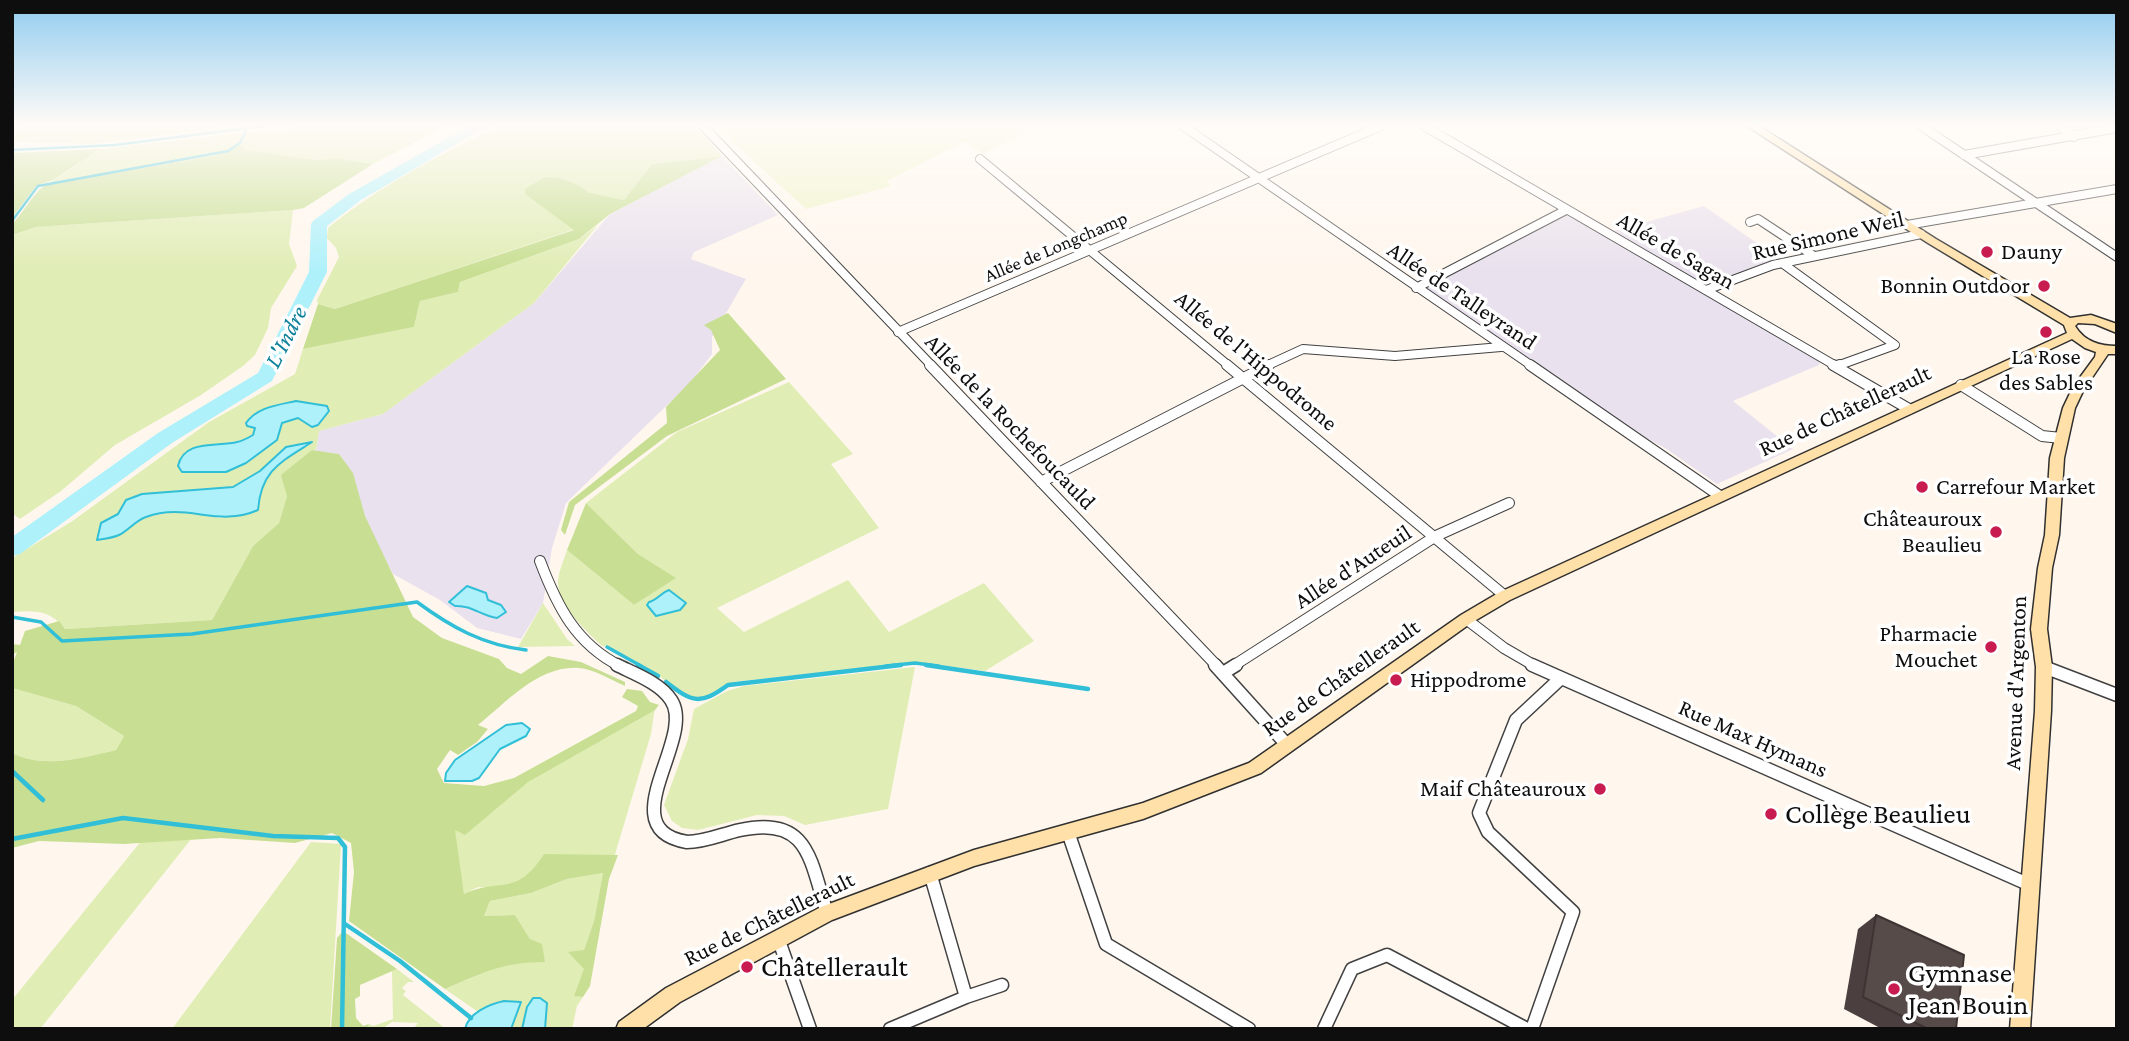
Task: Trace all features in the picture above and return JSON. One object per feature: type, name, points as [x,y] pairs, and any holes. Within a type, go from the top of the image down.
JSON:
[{"type":"main road","points":[[1828,175],[1907,225],[1921,228]]},
{"type":"main road","points":[[1841,175],[2074,326],[2087,344],[2102,354],[2117,350]]},
{"type":"main road","points":[[2074,326],[2117,315]]},
{"type":"main road","points":[[2097,320],[2117,329]]},
{"type":"main road","name":"Rue de Châtellerault","points":[[626,1029],[673,995],[827,913],[930,873],[1143,811],[1214,786],[1255,768],[1466,619],[1505,596],[2062,338],[2074,326]]},
{"type":"main road","name":"Avenue d'Argenton","points":[[2020,1029],[2044,667],[2039,629],[2045,568],[2052,535],[2061,438],[2075,395],[2102,354]]},
{"type":"street","name":"Allée de la Rochefoucauld","points":[[749,175],[1223,673],[1288,746]]},
{"type":"street","name":"Allée de l'Hippodrome","points":[[999,175],[1505,596]]},
{"type":"street","name":"Allée de Talleyrand","points":[[1254,175],[1501,347],[1647,443],[1720,496]]},
{"type":"street","name":"Allée de Longchamp","points":[[898,332],[1264,175]]},
{"type":"street","name":"Allée de Sagan","points":[[1506,175],[1909,409]]},
{"type":"street","points":[[1993,175],[2117,257]]},
{"type":"street","name":"Rue Simone Weil","points":[[1706,290],[1782,263],[1921,228],[2117,189]]},
{"type":"street","points":[[1416,288],[1566,210]]},
{"type":"street","points":[[1750,222],[1758,219],[1814,256]]},
{"type":"street","points":[[1782,263],[1895,345],[1837,366]]},
{"type":"street","points":[[1041,482],[1292,352],[1303,349],[1395,356],[1501,347]]},
{"type":"street","points":[[1961,385],[2042,436],[2061,438]]},
{"type":"street","name":"Allée d'Auteuil","points":[[1223,673],[1436,536],[1509,503]]},
{"type":"street","points":[[540,561],[556,603],[576,632],[593,650],[647,680],[672,700],[677,710],[676,730],[654,796],[652,811],[661,828],[677,839],[698,842],[758,828],[790,830],[801,840],[827,913]]},
{"type":"street","name":"Rue Max Hymans","points":[[1466,619],[1504,648],[1534,666],[2030,885]]},
{"type":"street","points":[[2044,667],[2117,695]]},
{"type":"street","points":[[1324,1029],[1352,969],[1387,955],[1529,1029],[1573,912],[1488,832],[1479,813],[1516,720],[1561,678]]},
{"type":"street","points":[[1068,832],[1106,944],[1249,1029]]},
{"type":"street","points":[[930,873],[966,997]]},
{"type":"street","points":[[777,938],[810,1029]]},
{"type":"street","points":[[890,1029],[1002,985]]},
{"type":"shaded area","points":[[686,175],[740,175],[778,215],[694,252],[691,259],[746,279],[712,337],[712,354],[691,382],[566,503],[552,548],[543,603],[521,639],[477,628],[440,600],[393,574],[364,518],[352,473],[339,454],[316,451],[319,431],[383,414],[534,303],[610,214]]},
{"type":"shaded area","points":[[1704,206],[1778,258],[1696,289],[1819,360],[1819,365],[1733,401],[1793,449],[1717,484],[1665,448],[1633,431],[1424,288],[1569,214],[1603,234]]},
{"type":"green space","points":[[12,175],[61,175],[36,186],[12,218]]},
{"type":"green space","points":[[62,175],[104,175],[48,184]]},
{"type":"green space","points":[[104,175],[356,175],[304,208],[293,210],[36,227],[12,235],[12,224],[48,184]]},
{"type":"green space","points":[[406,175],[644,175],[624,200],[591,194],[566,181],[545,177],[575,229],[335,309],[318,304],[317,300],[339,257],[336,248],[327,238],[328,228]]},
{"type":"green space","points":[[644,175],[686,175],[610,214],[579,239],[460,282],[458,292],[420,301],[414,327],[303,349],[318,304],[335,309],[574,230],[525,194],[525,189],[545,177],[560,178],[589,193],[624,200]]},
{"type":"green space","points":[[768,175],[900,175],[887,181],[891,186],[806,209]]},
{"type":"green space","points":[[293,210],[289,244],[297,266],[271,308],[268,328],[255,355],[201,395],[115,445],[61,491],[20,519],[12,513],[12,235],[36,227]]},
{"type":"green space","points":[[598,225],[534,303],[383,414],[319,431],[316,450],[312,450],[287,496],[279,523],[253,546],[212,620],[65,629],[54,618],[42,613],[12,612],[12,558],[71,522],[209,422],[295,374],[303,349],[414,327],[420,301],[458,292],[460,282],[579,239]],"holes":[[[296,401],[326,406],[318,425],[298,418],[282,423],[277,440],[246,463],[196,447],[232,442],[253,435],[255,428]],[[310,443],[281,462],[268,476],[263,485],[258,510],[220,518],[181,511],[144,517],[135,525],[101,523],[176,494],[199,489],[228,488],[243,483],[286,450]]]},
{"type":"green space","points":[[728,313],[786,379],[667,436],[575,505],[565,535],[561,530],[569,502],[667,423],[666,407],[720,350],[711,330],[704,325]]},
{"type":"green space","points":[[789,382],[853,454],[831,464],[879,528],[717,608],[744,632],[848,580],[889,632],[984,583],[1034,641],[985,671],[916,662],[733,682],[698,700],[690,699],[659,676],[608,646],[602,646],[581,625],[568,609],[559,591],[559,575],[567,550],[634,605],[675,578],[638,554],[586,503],[677,432]]},
{"type":"green space","points":[[312,450],[339,454],[353,473],[365,516],[413,617],[442,638],[499,659],[507,668],[521,674],[548,656],[581,662],[625,682],[625,686],[579,668],[550,672],[537,679],[478,725],[488,729],[477,742],[458,755],[450,750],[437,769],[444,783],[484,786],[514,778],[636,711],[638,706],[622,697],[627,689],[642,691],[650,702],[659,705],[655,710],[528,782],[465,835],[455,830],[464,894],[516,882],[534,868],[544,854],[618,855],[609,879],[590,986],[583,997],[574,996],[584,969],[568,952],[584,950],[594,921],[603,873],[567,879],[531,893],[490,901],[484,916],[515,915],[530,939],[542,944],[545,962],[504,966],[445,989],[349,921],[354,872],[351,843],[332,833],[295,843],[220,838],[124,844],[39,841],[12,848],[12,753],[37,760],[77,759],[116,750],[124,736],[76,706],[12,688],[12,665],[17,652],[12,655],[12,644],[20,645],[25,631],[59,621],[65,629],[212,620],[253,546],[279,523],[287,496],[281,475]]},
{"type":"green space","points":[[586,503],[638,554],[676,578],[634,605],[567,550]]},
{"type":"green space","points":[[543,603],[567,639],[575,646],[518,647]]},
{"type":"green space","points":[[915,667],[888,809],[805,825],[784,816],[757,815],[698,830],[682,828],[672,821],[664,805],[688,739],[694,709],[727,691],[744,686]]},
{"type":"green space","points":[[12,688],[76,706],[124,736],[116,750],[77,759],[37,760],[12,753]]},
{"type":"green space","points":[[655,707],[651,734],[613,861],[494,888],[478,887],[464,894],[454,839],[455,829],[519,783]]},
{"type":"green space","points":[[151,829],[196,833],[40,1029],[12,1029],[12,1000]]},
{"type":"green space","points":[[311,842],[341,844],[330,1029],[172,1029]]},
{"type":"green space","points":[[603,873],[594,921],[584,950],[584,970],[575,996],[583,997],[577,1006],[572,1029],[545,1029],[547,1017],[533,998],[522,1029],[511,1029],[521,1003],[491,1004],[478,1012],[445,989],[497,967],[517,962],[530,939],[515,915],[484,916],[490,901],[531,893],[567,879]]},
{"type":"green space","points":[[343,931],[397,969],[360,985],[360,996],[355,999],[356,1018],[363,1026],[369,1024],[366,1029],[331,1029],[337,938]]},
{"type":"green space","points":[[397,969],[414,982],[408,982],[402,988],[406,991],[403,995],[446,1029],[413,1029],[418,1023],[392,1022],[382,1029],[366,1029],[369,1024],[373,1026],[393,1019],[392,971]]},
{"type":"water","points":[[296,401],[327,406],[329,411],[318,425],[312,427],[298,418],[282,423],[277,440],[246,463],[226,472],[182,472],[178,466],[181,457],[194,448],[237,442],[253,435],[255,428],[247,426],[246,423],[256,413]]},
{"type":"water","points":[[312,442],[274,468],[263,485],[258,510],[229,517],[161,513],[142,518],[119,535],[97,540],[101,523],[118,514],[126,500],[142,494],[233,487],[260,471],[286,447]]},
{"type":"water","points":[[467,586],[486,593],[488,600],[501,605],[506,612],[497,618],[449,602]]},
{"type":"water","points":[[669,590],[686,603],[680,610],[656,616],[647,605]]},
{"type":"water","points":[[522,723],[530,729],[526,736],[500,749],[479,778],[472,781],[445,781],[446,773],[455,760],[506,725]]},
{"type":"water","points":[[533,998],[540,998],[547,1003],[545,1029],[522,1029],[527,1007]]},
{"type":"water","points":[[504,1001],[521,1002],[511,1029],[465,1029],[475,1014]]},
{"type":"building","points":[[1876,915],[1964,955],[1956,1029],[1928,1029],[1863,997]]},
{"type":"waterway","points":[[12,221],[38,186],[100,175]]},
{"type":"waterway","name":"L'Indre","points":[[12,548],[165,438],[265,377],[318,272],[319,224],[355,197],[394,175]]},
{"type":"waterway","points":[[12,617],[41,622],[62,641],[192,634],[417,602],[468,634],[510,648],[526,650]]},
{"type":"waterway","points":[[607,647],[641,666]]},
{"type":"waterway","points":[[886,666],[915,663],[938,666]]},
{"type":"waterway","points":[[638,665],[658,676]]},
{"type":"waterway","points":[[666,682],[683,694],[697,699],[710,696],[728,685],[901,665]]},
{"type":"waterway","points":[[926,665],[1088,689]]},
{"type":"waterway","points":[[12,771],[43,800]]},
{"type":"waterway","points":[[12,839],[123,818],[273,836],[338,838],[345,847],[342,1029]]},
{"type":"waterway","points":[[345,924],[400,961],[471,1018]]},
{"type":"place","name":"Dauny","points":[[1987,252]]},
{"type":"place","name":"Bonnin Outdoor","points":[[2044,286]]},
{"type":"place","name":"La Rose des Sables","points":[[2046,332]]},
{"type":"place","name":"Carrefour Market","points":[[1922,487]]},
{"type":"place","name":"Châteauroux Beaulieu","points":[[1996,532]]},
{"type":"place","name":"Pharmacie Mouchet","points":[[1991,647]]},
{"type":"place","name":"Hippodrome","points":[[1396,680]]},
{"type":"place","name":"Maif Châteauroux","points":[[1600,789]]},
{"type":"place","name":"Collège Beaulieu","points":[[1771,814]]},
{"type":"place","name":"Châtellerault","points":[[747,967]]},
{"type":"place","name":"Gymnase Jean Bouin","points":[[1894,989]]}]
